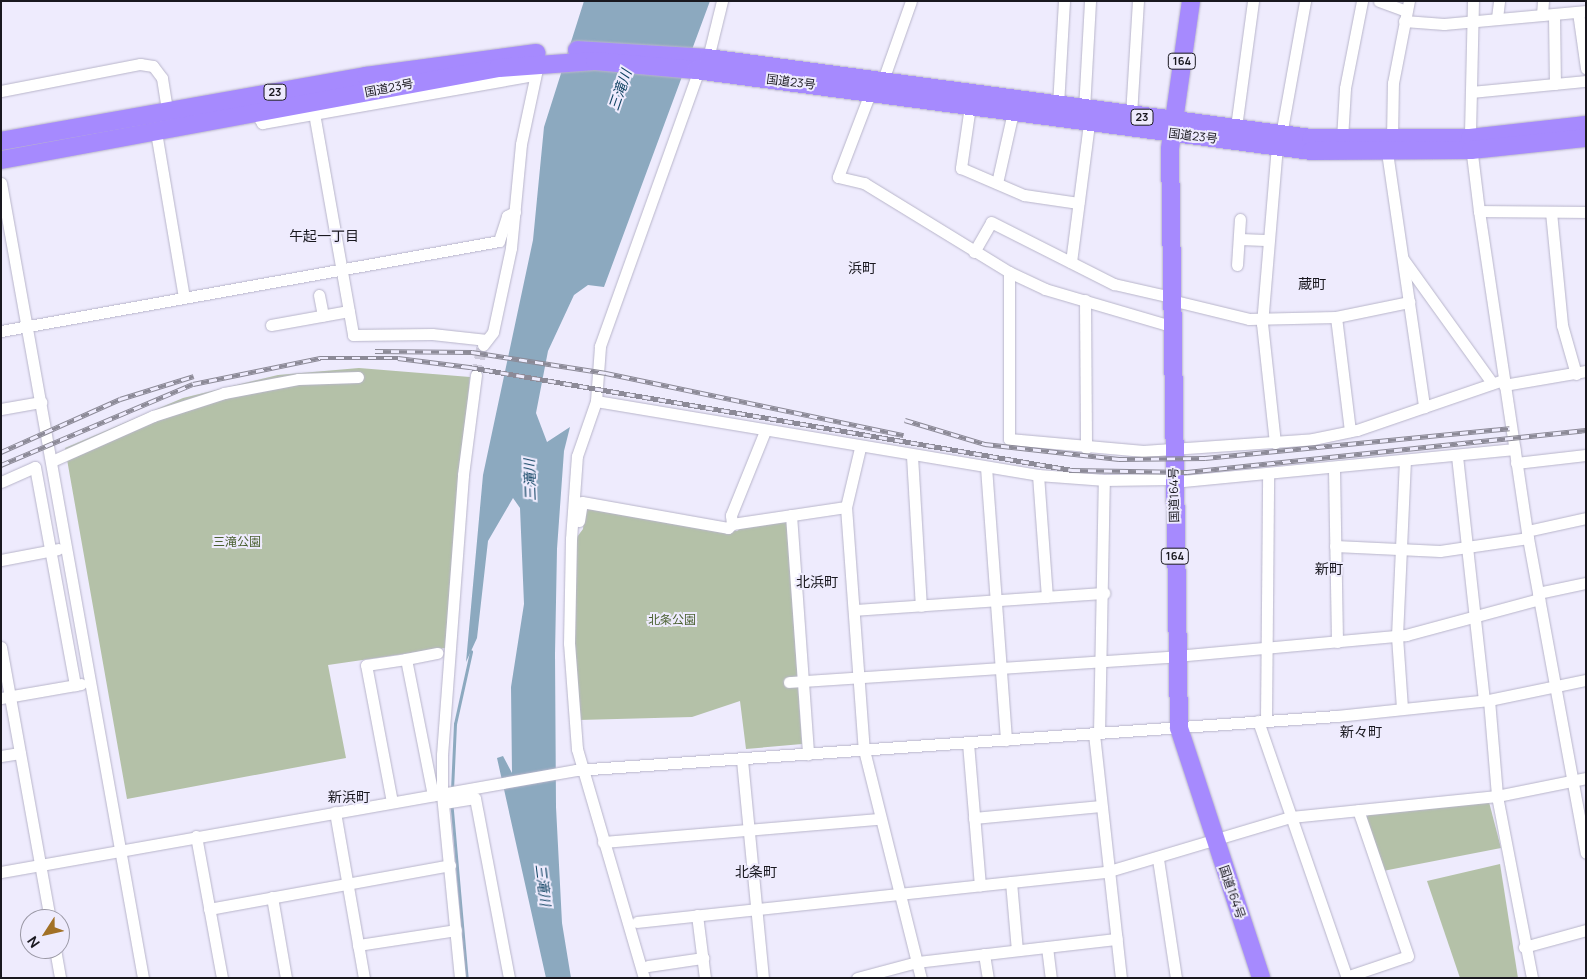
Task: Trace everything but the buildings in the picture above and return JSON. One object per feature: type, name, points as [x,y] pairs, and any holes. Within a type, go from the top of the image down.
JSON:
[{"type":"highway","name":"国道164号","points":[[1191,1],[1173,127],[1171,326],[1176,656],[1179,728],[1215,843],[1262,978]]},
{"type":"highway","name":"国道23号","points":[[1,160],[542,63],[604,49],[701,64],[876,86],[1058,104],[1086,116],[1131,115],[1173,127],[1236,128],[1279,141],[1342,139],[1389,145]]},
{"type":"highway","name":"国道23号","points":[[1,140],[502,55],[542,63]]},
{"type":"highway","name":"国道23号","points":[[876,86],[970,106],[1013,112],[1086,116],[1279,141],[1389,145],[1471,144],[1586,138]]},
{"type":"highway","name":"国道23号","points":[[1471,144],[1586,125]]},
{"type":"street","points":[[644,978],[580,770],[571,691],[571,538],[577,456],[596,401],[600,346],[722,1]]},
{"type":"street","points":[[910,1],[896,41],[838,177],[864,183],[1008,272],[1085,300],[1171,326]]},
{"type":"street","points":[[1058,104],[1064,1]]},
{"type":"street","points":[[1071,262],[1086,116],[1090,1]]},
{"type":"street","points":[[1131,115],[1138,1]]},
{"type":"street","points":[[1236,128],[1253,1]]},
{"type":"street","points":[[1275,443],[1262,318],[1266,240],[1279,141],[1305,1]]},
{"type":"street","points":[[1342,139],[1345,88],[1362,1]]},
{"type":"street","points":[[1379,1],[1407,11],[1473,20],[1582,12],[1586,68]]},
{"type":"street","points":[[1473,1],[1471,144],[1499,382],[1514,449],[1571,782],[1586,853]]},
{"type":"street","points":[[1497,18],[1499,1]]},
{"type":"street","points":[[1542,1],[1548,15],[1555,84]]},
{"type":"street","points":[[1407,11],[1393,83],[1389,145],[1402,258],[1424,407]]},
{"type":"street","points":[[256,113],[262,122],[314,113],[542,63],[522,144],[511,248],[485,343],[432,334],[353,335],[314,113]]},
{"type":"street","points":[[1,91],[140,64],[153,66],[162,78],[167,111]]},
{"type":"street","points":[[1471,92],[1586,81]]},
{"type":"street","points":[[970,106],[960,168],[1024,195],[1078,203]]},
{"type":"street","points":[[997,183],[1013,112]]},
{"type":"street","points":[[156,132],[184,298]]},
{"type":"street","points":[[1,183],[68,548],[143,978]]},
{"type":"street","points":[[1479,211],[1586,212]]},
{"type":"street","points":[[1,331],[499,241],[507,216],[515,212]]},
{"type":"street","points":[[1008,272],[1009,439],[1086,448],[1173,450],[1275,443],[1350,432],[1499,382],[1581,373],[1562,326],[1551,212]]},
{"type":"street","points":[[1237,265],[1240,219]]},
{"type":"street","points":[[974,252],[991,222],[1114,284],[1249,319],[1336,317],[1408,302]]},
{"type":"street","points":[[1239,239],[1266,240]]},
{"type":"street","points":[[1402,258],[1499,382]]},
{"type":"street","points":[[319,295],[323,316]]},
{"type":"street","points":[[1085,300],[1086,448]]},
{"type":"street","points":[[270,325],[349,311]]},
{"type":"street","points":[[1336,317],[1350,432]]},
{"type":"street","points":[[442,797],[448,646],[476,375]]},
{"type":"street","points":[[52,461],[153,416],[224,393],[298,379],[358,377]]},
{"type":"street","points":[[596,401],[860,448],[1038,475],[1104,480],[1173,480],[1268,474],[1405,462],[1514,449]]},
{"type":"street","points":[[1,410],[41,402]]},
{"type":"street","points":[[732,524],[731,515],[765,431]]},
{"type":"street","points":[[860,448],[846,507],[864,750],[879,818],[921,978]]},
{"type":"street","points":[[1516,463],[1586,455]]},
{"type":"street","points":[[912,456],[921,606]]},
{"type":"street","points":[[1457,456],[1468,547],[1473,617],[1487,700],[1496,796],[1524,947],[1532,978]]},
{"type":"street","points":[[1402,708],[1397,636],[1405,462]]},
{"type":"street","points":[[1,482],[35,467],[75,685]]},
{"type":"street","points":[[986,467],[998,601],[1006,740]]},
{"type":"street","points":[[1334,469],[1338,642]]},
{"type":"street","points":[[1268,474],[1267,648],[1262,720],[1291,817],[1346,978],[1408,956],[1358,810]]},
{"type":"street","points":[[1038,475],[1047,597]]},
{"type":"street","points":[[1104,480],[1103,660],[1096,734],[1106,872],[1121,978]]},
{"type":"street","points":[[571,538],[582,502],[728,528],[732,524],[846,507]]},
{"type":"street","points":[[791,515],[808,754]]},
{"type":"street","points":[[1335,546],[1400,549],[1468,547],[1528,535],[1586,518]]},
{"type":"street","points":[[1,560],[68,548]]},
{"type":"street","points":[[788,682],[1176,656],[1397,636],[1473,617],[1586,583]]},
{"type":"street","points":[[854,610],[1104,593]]},
{"type":"street","points":[[1,647],[6,697],[20,753],[48,909]]},
{"type":"street","points":[[392,802],[366,666],[436,653]]},
{"type":"street","points":[[406,659],[442,797],[460,978]]},
{"type":"street","points":[[1,872],[392,802],[442,797],[580,770],[1179,728],[1487,700],[1556,689],[1586,680]]},
{"type":"street","points":[[6,697],[91,682]]},
{"type":"street","points":[[968,743],[980,885]]},
{"type":"street","points":[[1,756],[20,753]]},
{"type":"street","points":[[742,760],[763,978]]},
{"type":"street","points":[[637,922],[1106,872],[1215,843],[1291,817],[1496,796],[1586,778]]},
{"type":"street","points":[[442,797],[475,798],[509,978]]},
{"type":"street","points":[[974,818],[1100,806]]},
{"type":"street","points":[[335,812],[364,978]]},
{"type":"street","points":[[603,842],[879,818]]},
{"type":"street","points":[[196,836],[222,978]]},
{"type":"street","points":[[1158,858],[1176,978]]},
{"type":"street","points":[[209,908],[450,865]]},
{"type":"street","points":[[1011,882],[1018,950]]},
{"type":"street","points":[[272,897],[286,978]]},
{"type":"street","points":[[698,916],[706,978]]},
{"type":"street","points":[[358,945],[456,930]]},
{"type":"street","points":[[1524,947],[1586,930]]},
{"type":"street","points":[[856,978],[917,962],[1116,939]]},
{"type":"street","points":[[1047,947],[1051,978]]},
{"type":"street","points":[[984,954],[988,978]]},
{"type":"street","points":[[648,966],[703,958]]},
{"type":"street","points":[[57,959],[60,978]]},
{"type":"green space","name":"三滝公園","points":[[359,368],[470,377],[445,648],[328,665],[346,758],[127,799],[65,448],[183,398],[278,375]]},
{"type":"green space","name":"北条公園","points":[[585,507],[737,531],[745,525],[787,519],[802,744],[746,749],[740,701],[692,717],[579,720],[573,647],[574,541],[583,529]]},
{"type":"green space","points":[[1489,802],[1501,848],[1383,871],[1365,819],[1368,815]]},
{"type":"green space","points":[[1500,864],[1518,978],[1460,978],[1427,881]]},
{"type":"water","name":"三滝川","points":[[584,1],[710,1],[604,287],[588,285],[574,295],[548,351],[536,413],[547,442],[570,427],[564,451],[557,549],[555,654],[556,807],[562,923],[571,978],[546,978],[497,758],[503,756],[512,773],[511,687],[524,604],[520,508],[513,498],[488,541],[477,638],[466,662],[483,475],[533,240],[544,127]]},
{"type":"waterway","points":[[452,790],[455,724],[471,652]]},
{"type":"waterway","points":[[452,805],[467,978]]},
{"type":"tunnel","points":[[476,375],[482,346]]},
{"type":"railway","points":[[375,351],[472,352],[606,373],[904,435]]},
{"type":"railway","points":[[1,465],[193,384],[320,358],[398,358],[469,367],[1072,470],[1187,472],[1586,430]]},
{"type":"railway","points":[[1,452],[120,399],[194,376]]},
{"type":"railway","points":[[905,420],[985,444],[1119,459],[1205,458],[1510,428]]},
{"type":"district","name":"午起一丁目","points":[[324,236]]},
{"type":"district","name":"浜町","points":[[862,268]]},
{"type":"district","name":"蔵町","points":[[1312,284]]},
{"type":"district","name":"新町","points":[[1329,569]]},
{"type":"district","name":"北浜町","points":[[817,582]]},
{"type":"district","name":"新々町","points":[[1361,732]]},
{"type":"district","name":"新浜町","points":[[349,797]]},
{"type":"district","name":"北条町","points":[[756,872]]}]
